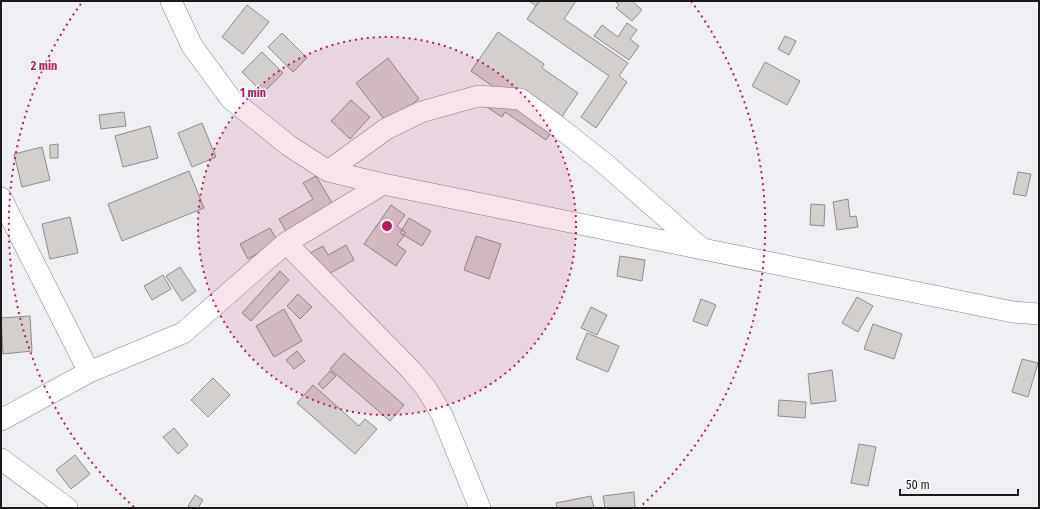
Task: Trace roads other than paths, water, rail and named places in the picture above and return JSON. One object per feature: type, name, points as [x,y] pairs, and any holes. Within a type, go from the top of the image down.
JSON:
[{"type":"street","points":[[171,1],[192,46],[231,99],[288,145],[328,171],[383,184],[703,250],[1013,312],[1039,314]]},
{"type":"street","points":[[328,171],[386,129],[421,112],[478,96],[520,99],[604,163],[703,250]]},
{"type":"street","points":[[1,420],[89,372],[183,333],[286,243],[383,184]]},
{"type":"street","points":[[1,198],[89,372]]},
{"type":"street","points":[[286,243],[410,369],[426,388],[442,415],[480,508]]},
{"type":"street","points":[[1,459],[67,508]]}]
